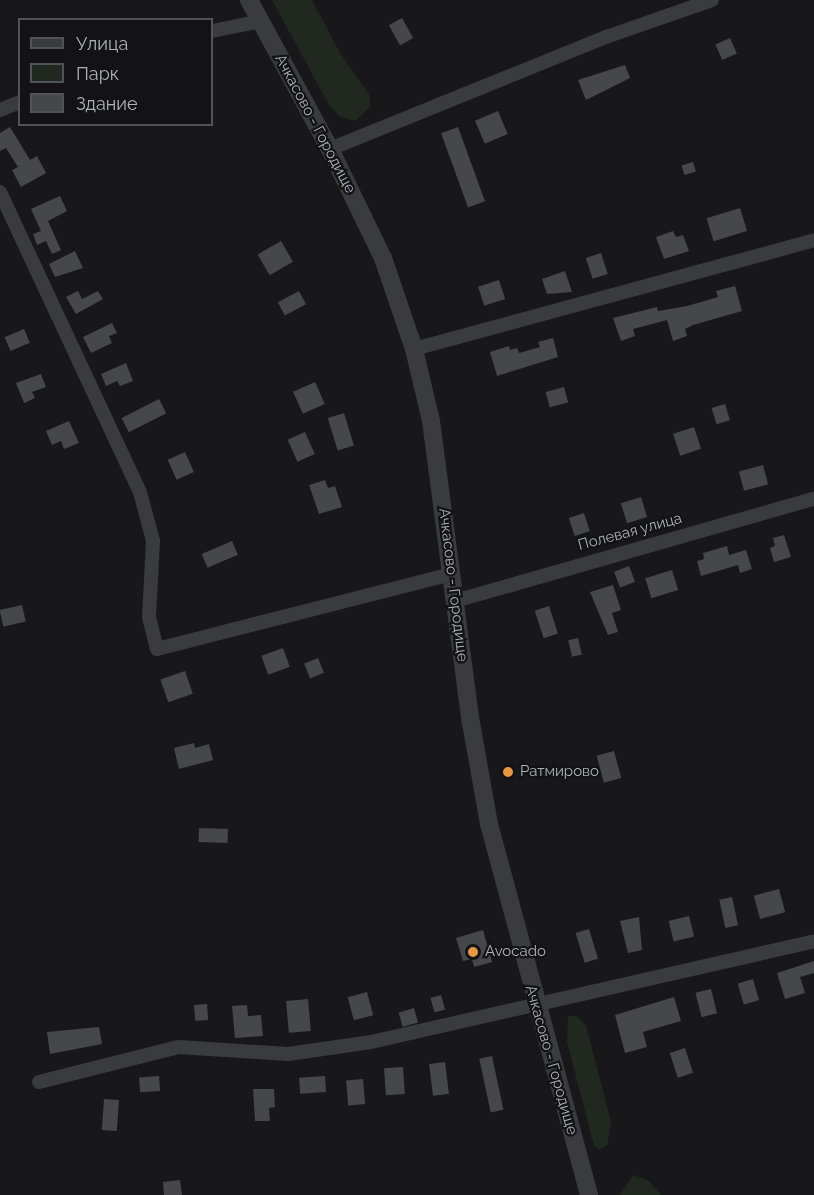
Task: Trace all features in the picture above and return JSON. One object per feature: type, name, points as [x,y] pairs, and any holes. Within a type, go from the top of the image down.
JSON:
[{"type":"street","name":"Ачкасово - Городище","points":[[249,0],[330,149],[383,258],[414,349],[431,421],[471,723],[489,824],[535,1005],[589,1195]]},
{"type":"street","points":[[330,149],[606,37],[712,0]]},
{"type":"street","points":[[213,31],[261,21]]},
{"type":"street","points":[[0,110],[18,103]]},
{"type":"street","points":[[0,192],[140,492],[153,541],[149,618],[157,649],[452,574]]},
{"type":"street","points":[[414,349],[814,240]]},
{"type":"street","name":"Полевая улица","points":[[455,601],[814,499]]},
{"type":"street","points":[[39,1082],[178,1047],[288,1054],[370,1042],[814,940]]},
{"type":"green space","points":[[272,0],[312,0],[340,53],[370,96],[370,107],[355,121],[339,116],[329,105]]},
{"type":"green space","points":[[568,1016],[576,1016],[586,1025],[611,1122],[607,1146],[599,1149],[594,1146],[567,1042]]},
{"type":"green space","points":[[633,1175],[648,1180],[661,1195],[620,1195]]},
{"type":"building","points":[[402,18],[413,38],[400,45],[389,25]]},
{"type":"building","points":[[730,38],[737,54],[722,60],[715,45]]},
{"type":"building","points":[[625,65],[630,78],[586,100],[578,80]]},
{"type":"building","points":[[498,111],[508,134],[485,144],[475,121]]},
{"type":"building","points":[[10,127],[30,160],[37,156],[46,173],[21,187],[12,170],[18,167],[6,148],[0,151],[0,133]]},
{"type":"building","points":[[458,127],[485,201],[468,207],[441,133]]},
{"type":"building","points":[[693,162],[696,172],[684,175],[682,166]]},
{"type":"building","points":[[60,196],[67,211],[48,221],[61,250],[52,254],[46,241],[37,245],[33,234],[41,231],[31,209]]},
{"type":"building","points":[[740,208],[747,231],[714,241],[707,218]]},
{"type":"building","points":[[673,231],[676,237],[683,235],[689,251],[664,259],[656,237]]},
{"type":"building","points":[[281,241],[293,262],[270,275],[258,254]]},
{"type":"building","points":[[75,251],[83,268],[55,277],[49,264]]},
{"type":"building","points":[[601,253],[608,274],[593,279],[586,258]]},
{"type":"building","points":[[565,271],[572,292],[547,294],[542,279]]},
{"type":"building","points":[[499,280],[505,299],[484,306],[478,287]]},
{"type":"building","points":[[735,286],[742,311],[693,325],[685,329],[687,336],[673,341],[667,320],[633,329],[635,336],[621,341],[613,318],[657,307],[658,311],[687,306],[718,297],[716,291]]},
{"type":"building","points":[[78,291],[82,299],[98,291],[103,299],[76,314],[66,297]]},
{"type":"building","points":[[299,291],[306,304],[285,316],[278,302]]},
{"type":"building","points":[[112,323],[117,333],[109,336],[112,343],[91,353],[83,337]]},
{"type":"building","points":[[24,329],[30,343],[11,351],[5,337]]},
{"type":"building","points":[[553,338],[558,357],[497,376],[490,352],[509,346],[510,350],[517,348],[519,353],[540,347],[538,342]]},
{"type":"building","points":[[126,363],[133,381],[120,386],[117,381],[106,386],[101,374]]},
{"type":"building","points":[[41,374],[46,387],[32,392],[35,398],[24,403],[16,383]]},
{"type":"building","points":[[315,382],[325,404],[303,414],[293,392]]},
{"type":"building","points":[[564,387],[568,402],[550,407],[546,392]]},
{"type":"building","points":[[159,399],[166,413],[129,432],[122,418]]},
{"type":"building","points":[[725,404],[730,420],[717,424],[712,408]]},
{"type":"building","points":[[344,413],[354,446],[338,450],[328,418]]},
{"type":"building","points":[[69,421],[79,443],[64,449],[61,441],[52,445],[46,431]]},
{"type":"building","points":[[694,427],[701,449],[680,456],[673,434]]},
{"type":"building","points":[[305,432],[315,454],[297,462],[288,440]]},
{"type":"building","points":[[185,452],[194,472],[177,480],[168,460]]},
{"type":"building","points":[[763,465],[768,484],[744,491],[739,471]]},
{"type":"building","points":[[325,480],[328,488],[335,486],[342,507],[319,514],[309,485]]},
{"type":"building","points":[[641,497],[647,517],[627,523],[621,503]]},
{"type":"building","points":[[584,513],[590,531],[575,536],[569,518]]},
{"type":"building","points":[[784,535],[791,557],[774,562],[770,548],[775,546],[773,538]]},
{"type":"building","points":[[232,541],[238,555],[207,568],[202,554]]},
{"type":"building","points":[[727,546],[729,555],[746,550],[752,569],[740,573],[738,565],[701,576],[697,561],[704,559],[703,553]]},
{"type":"building","points":[[629,566],[635,582],[620,588],[614,572]]},
{"type":"building","points":[[672,570],[678,590],[651,598],[645,578]]},
{"type":"building","points":[[613,585],[621,610],[612,613],[618,632],[608,635],[590,592]]},
{"type":"building","points":[[22,605],[26,622],[3,627],[0,610]]},
{"type":"building","points":[[549,606],[558,634],[544,638],[535,611]]},
{"type":"building","points":[[578,638],[582,655],[572,657],[568,640]]},
{"type":"building","points":[[283,648],[290,667],[268,675],[261,656]]},
{"type":"building","points":[[318,658],[324,673],[310,678],[304,664]]},
{"type":"building","points":[[185,671],[193,694],[168,702],[160,679]]},
{"type":"building","points":[[194,743],[195,748],[209,744],[213,760],[179,769],[174,748]]},
{"type":"building","points":[[614,751],[621,778],[604,783],[597,756]]},
{"type":"building","points":[[199,828],[228,829],[227,843],[199,842]]},
{"type":"building","points":[[779,889],[785,912],[760,919],[754,896]]},
{"type":"building","points":[[732,897],[738,925],[725,928],[719,900]]},
{"type":"building","points":[[689,916],[694,936],[674,941],[669,921]]},
{"type":"building","points":[[639,917],[642,950],[628,953],[620,921]]},
{"type":"building","points":[[589,929],[598,959],[585,963],[576,933]]},
{"type":"building","points":[[483,930],[492,962],[474,967],[472,959],[463,961],[456,938]]},
{"type":"building","points":[[814,961],[814,973],[800,977],[805,993],[785,999],[777,973]]},
{"type":"building","points":[[753,979],[759,1000],[744,1005],[738,983]]},
{"type":"building","points":[[711,989],[717,1013],[702,1017],[695,993]]},
{"type":"building","points":[[367,992],[373,1015],[354,1020],[348,997]]},
{"type":"building","points":[[441,995],[445,1009],[435,1012],[430,998]]},
{"type":"building","points":[[674,997],[681,1021],[643,1032],[647,1047],[625,1053],[615,1015]]},
{"type":"building","points":[[308,999],[311,1031],[289,1033],[286,1001]]},
{"type":"building","points":[[207,1004],[208,1020],[195,1021],[194,1005]]},
{"type":"building","points":[[247,1005],[248,1016],[261,1015],[263,1036],[235,1038],[232,1006]]},
{"type":"building","points":[[414,1008],[418,1022],[403,1027],[399,1012]]},
{"type":"building","points":[[99,1027],[102,1044],[50,1054],[47,1032]]},
{"type":"building","points":[[685,1048],[693,1073],[678,1078],[670,1053]]},
{"type":"building","points":[[492,1056],[503,1110],[491,1113],[479,1059]]},
{"type":"building","points":[[445,1062],[449,1094],[433,1096],[429,1064]]},
{"type":"building","points":[[403,1067],[405,1094],[386,1095],[384,1068]]},
{"type":"building","points":[[159,1076],[160,1091],[140,1092],[139,1077]]},
{"type":"building","points":[[325,1076],[326,1092],[300,1094],[299,1078]]},
{"type":"building","points":[[363,1079],[365,1104],[348,1105],[346,1080]]},
{"type":"building","points":[[253,1089],[274,1089],[275,1107],[269,1108],[270,1121],[255,1121]]},
{"type":"building","points":[[104,1099],[119,1100],[117,1131],[102,1130]]},
{"type":"building","points":[[180,1180],[182,1195],[164,1195],[163,1182]]},
{"type":"place","name":"Ратмирово","points":[[508,772]]},
{"type":"place","name":"Avocado","points":[[473,952]]}]
